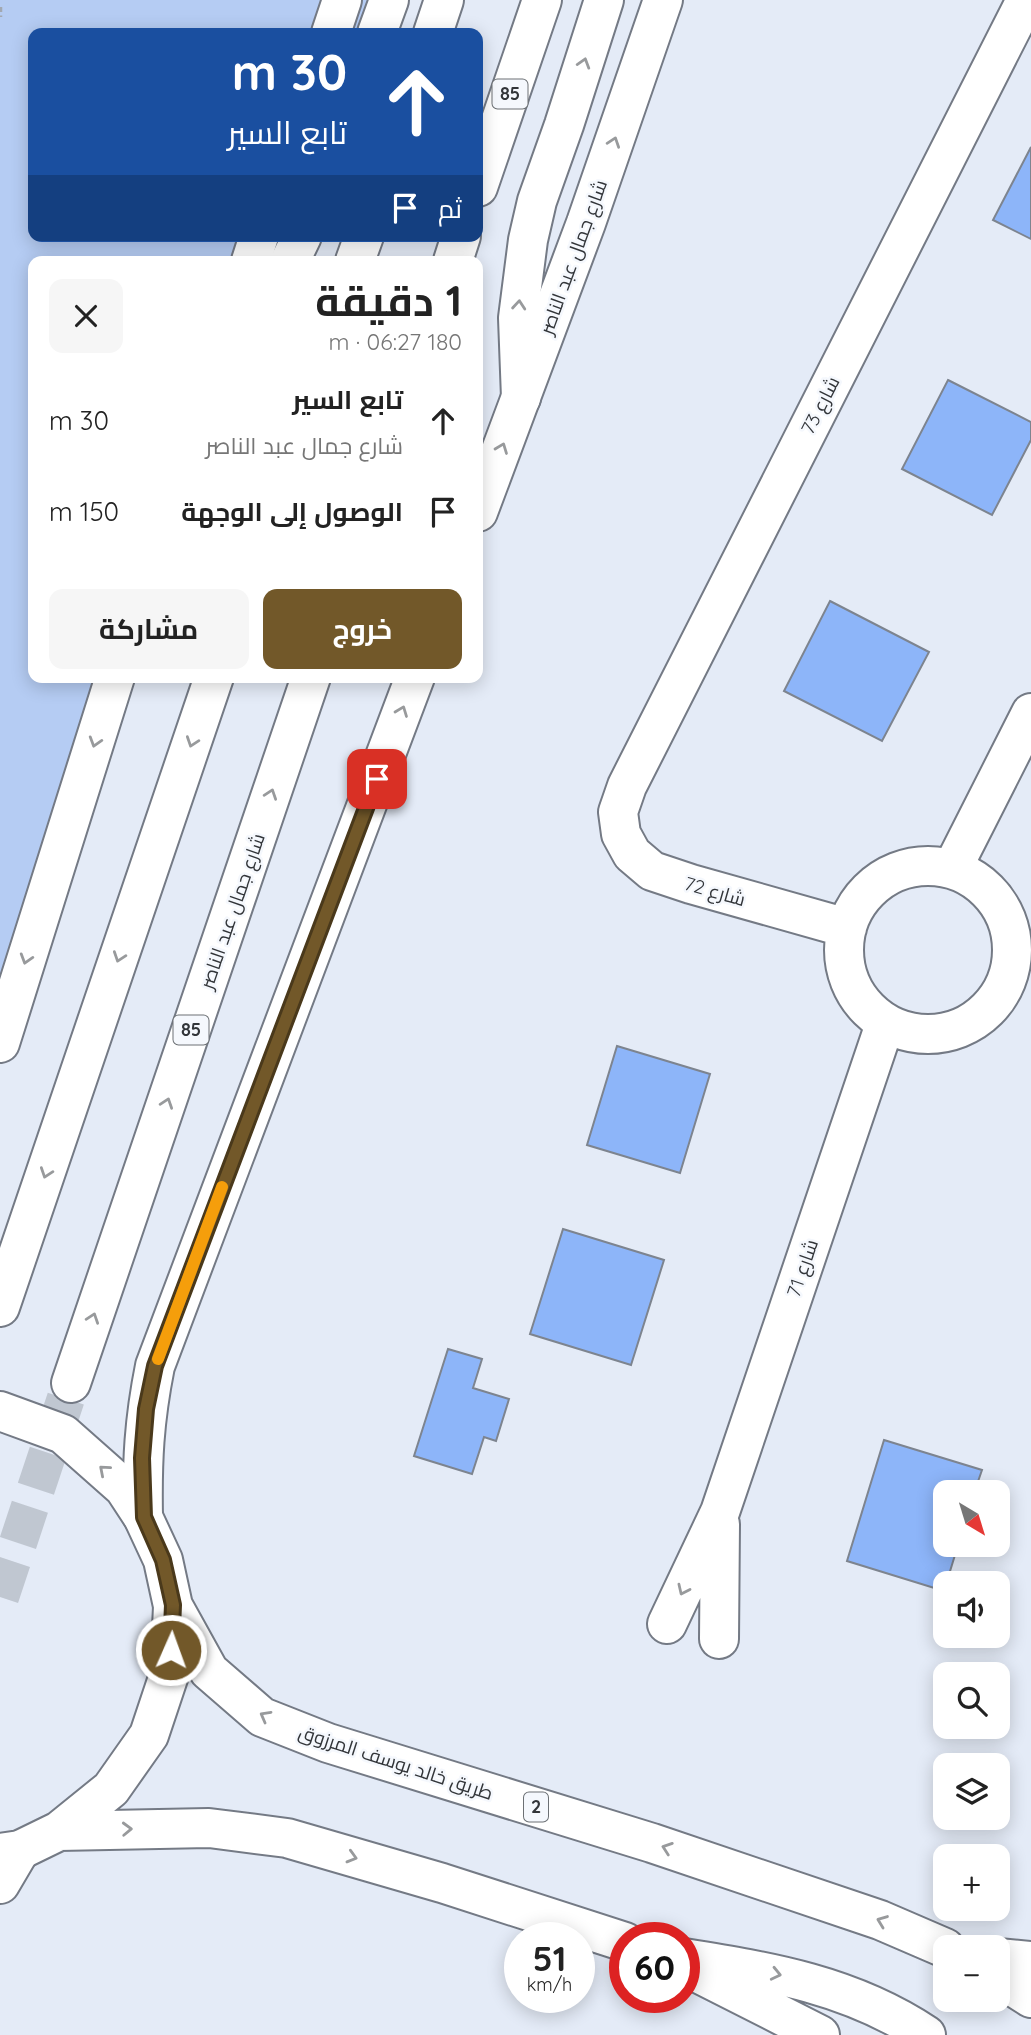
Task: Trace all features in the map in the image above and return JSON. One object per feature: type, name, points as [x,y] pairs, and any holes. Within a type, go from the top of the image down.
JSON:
[{"type":"main road","points":[[333,28],[342,0]]},
{"type":"main road","points":[[379,28],[389,0]]},
{"type":"main road","points":[[435,28],[444,0]]},
{"type":"main road","name":"85","points":[[483,172],[541,0]]},
{"type":"main road","points":[[521,398],[518,318],[528,240],[537,201],[604,0]]},
{"type":"main road","name":"شارع جمال عبد الناصر","points":[[483,499],[586,223],[663,0]]},
{"type":"main road","name":"شارع 73","points":[[618,812],[626,786],[1026,0]]},
{"type":"main road","points":[[0,1043],[113,683]]},
{"type":"main road","points":[[0,1307],[212,683]]},
{"type":"main road","name":"شارع جمال عبد الناصر","points":[[71,1383],[309,683]]},
{"type":"main road","points":[[144,1517],[142,1458],[146,1409],[155,1366],[413,683]]},
{"type":"main road","points":[[952,869],[1031,713]]},
{"type":"main road","name":"شارع 72","points":[[618,812],[621,834],[632,854],[652,871],[847,928]]},
{"type":"main road","points":[[919,866],[952,869],[982,885],[1003,910],[1020,979],[990,1008],[959,1029],[921,1035],[885,1024],[864,1006],[850,982],[844,955],[847,928],[862,898],[888,877],[919,866]]},
{"type":"main road","name":"شارع 71","points":[[667,1624],[720,1512],[885,1024]]},
{"type":"main road","name":"2","points":[[0,1411],[63,1434],[124,1488],[144,1517],[163,1560],[173,1605],[170,1672],[149,1735],[111,1790],[59,1831],[10,1851]]},
{"type":"main road","name":"شارع 71","points":[[719,1639],[720,1512]]},
{"type":"main road","name":"طريق خالد يوسف المرزوق","points":[[173,1605],[209,1671],[262,1717],[328,1743],[665,1847],[880,1920],[933,1943]]},
{"type":"main road","name":"2","points":[[59,1831],[209,1829],[287,1838],[609,1937]]},
{"type":"main road","points":[[0,1884],[10,1851]]},
{"type":"main road","points":[[1010,1959],[1031,1961]]},
{"type":"main road","points":[[700,1961],[815,1983],[886,2011],[926,2035]]},
{"type":"main road","points":[[700,1974],[820,2035]]},
{"type":"main road","points":[[1010,1985],[1031,1998]]},
{"type":"path","points":[[0,7],[0,17]]},
{"type":"shaded area","points":[[0,0],[372,0],[362,28],[28,28],[28,242],[286,242],[282,256],[28,256],[28,683],[131,683],[0,1031]]},
{"type":"building","points":[[1031,147],[1031,239],[993,220]]},
{"type":"building","points":[[948,380],[1031,422],[1031,440],[992,515],[902,469]]},
{"type":"building","points":[[830,601],[929,652],[882,741],[784,691]]},
{"type":"building","points":[[617,1046],[710,1074],[680,1173],[587,1145]]},
{"type":"building","points":[[563,1229],[664,1260],[631,1365],[530,1334]]},
{"type":"building","points":[[448,1349],[482,1359],[473,1388],[509,1399],[496,1441],[484,1437],[472,1474],[414,1456]]},
{"type":"building","points":[[884,1440],[982,1470],[979,1480],[933,1480],[933,1558],[954,1558],[950,1571],[933,1571],[933,1588],[847,1561]]},
{"type":"tunnel","points":[[0,1597],[71,1383]]},
{"type":"slow traffic","points":[[158,1359],[222,1187]]},
{"type":"route","points":[[171,1650],[173,1605],[163,1560],[144,1517],[142,1458],[146,1409],[155,1366],[377,779]]}]
